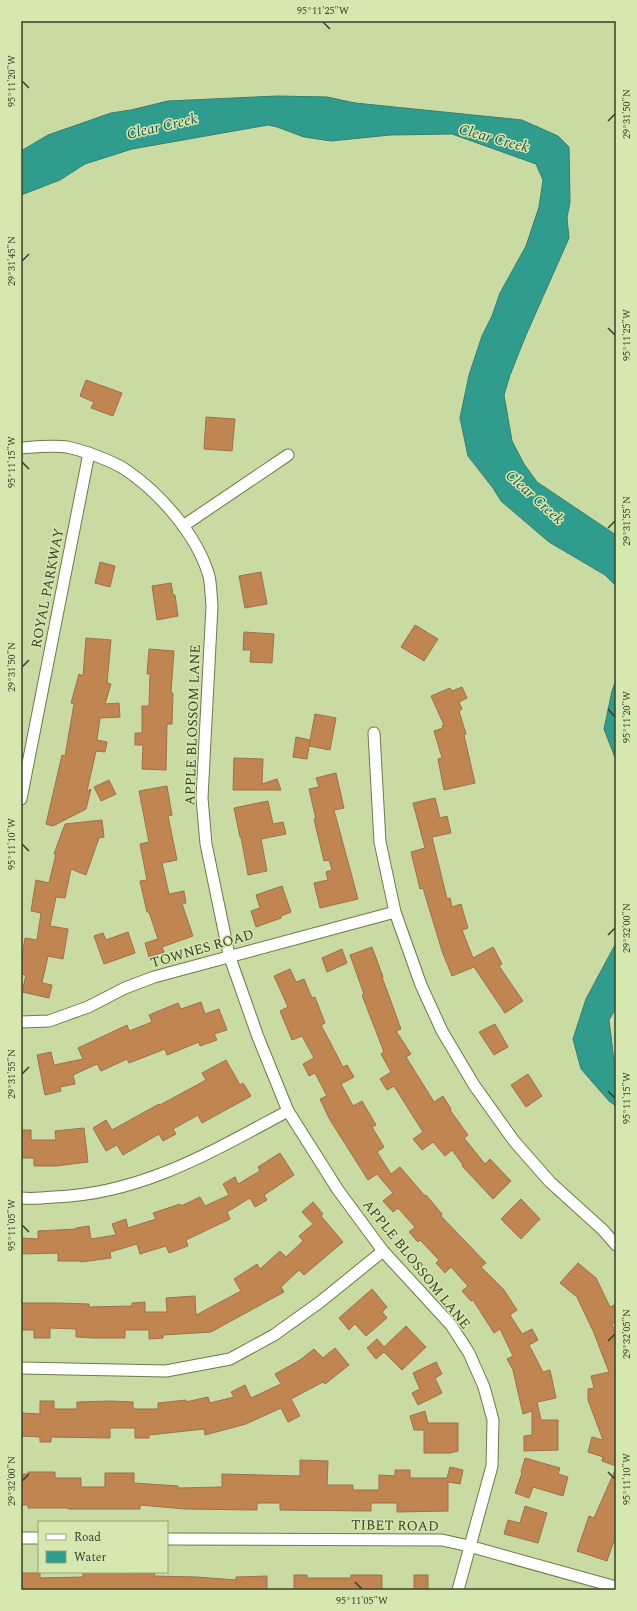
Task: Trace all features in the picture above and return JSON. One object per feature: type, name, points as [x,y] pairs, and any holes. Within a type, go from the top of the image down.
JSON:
[{"type":"street","name":"APPLE BLOSSOM LANE","points":[[21,448],[66,447],[89,454],[125,469],[150,488],[183,526],[197,548],[209,576],[212,606],[202,798],[206,844],[230,955],[258,1037],[288,1112],[338,1190],[383,1251],[451,1325],[469,1353],[484,1387],[493,1420],[492,1466],[458,1590]]},
{"type":"street","name":"ROYAL PARKWAY","points":[[21,799],[89,454]]},
{"type":"street","points":[[183,526],[288,455]]},
{"type":"street","points":[[374,733],[380,842],[395,912],[421,984],[442,1031],[474,1085],[514,1141],[545,1176],[603,1230],[616,1245]]},
{"type":"street","name":"TOWNES ROAD","points":[[21,1022],[49,1020],[88,1007],[125,988],[154,977],[230,955],[395,912]]},
{"type":"street","points":[[21,1198],[72,1197],[105,1192],[154,1178],[193,1162],[288,1112]]},
{"type":"street","points":[[21,1368],[166,1371],[230,1358],[274,1335],[320,1302],[383,1251]]},
{"type":"street","points":[[21,1538],[38,1538]]},
{"type":"street","name":"TIBET ROAD","points":[[168,1539],[442,1540],[469,1546],[616,1587]]},
{"type":"water","name":"Clear Creek","points":[[277,96],[327,97],[355,103],[522,120],[558,136],[569,147],[570,202],[567,218],[569,238],[526,335],[510,375],[504,395],[512,441],[524,464],[537,482],[616,535],[616,586],[605,575],[549,542],[501,501],[493,488],[468,456],[460,418],[469,375],[482,336],[492,316],[500,293],[526,246],[539,207],[543,180],[536,164],[452,134],[390,135],[331,141],[304,137],[268,125],[132,149],[85,164],[60,180],[21,195],[21,151],[48,135],[111,113],[168,101]]},
{"type":"water","points":[[616,680],[616,760],[604,729],[612,691]]},
{"type":"water","points":[[616,943],[616,1008],[609,1020],[614,1061],[616,1063],[616,1106],[609,1101],[581,1069],[573,1039],[586,999]]},
{"type":"building","points":[[86,380],[122,393],[113,416],[91,408],[94,402],[80,396]]},
{"type":"building","points":[[206,417],[235,419],[232,451],[204,449]]},
{"type":"building","points":[[100,562],[115,566],[110,587],[95,583]]},
{"type":"building","points":[[261,572],[267,604],[245,608],[239,576]]},
{"type":"building","points":[[171,583],[173,595],[175,595],[178,616],[157,620],[152,586]]},
{"type":"building","points":[[415,625],[438,639],[424,661],[401,647]]},
{"type":"building","points":[[244,632],[274,634],[272,663],[250,662],[251,650],[243,650]]},
{"type":"building","points":[[86,638],[111,640],[107,683],[111,684],[105,704],[119,703],[120,717],[100,718],[97,740],[107,742],[105,752],[96,751],[87,791],[91,789],[86,809],[53,826],[46,824],[62,755],[65,756],[74,704],[71,703],[79,674],[83,676]]},
{"type":"building","points":[[149,649],[174,651],[171,693],[173,693],[172,724],[167,724],[166,770],[142,769],[143,745],[135,745],[135,733],[142,733],[142,706],[149,706],[150,674],[147,674]]},
{"type":"building","points":[[462,687],[467,698],[459,702],[462,709],[459,711],[466,734],[464,735],[475,783],[444,790],[438,759],[442,758],[434,731],[443,728],[442,726],[444,725],[431,696],[450,688],[452,691]]},
{"type":"building","points":[[315,714],[336,718],[330,750],[309,746]]},
{"type":"building","points":[[296,737],[310,740],[307,759],[293,757]]},
{"type":"building","points":[[234,758],[263,759],[262,784],[277,779],[281,790],[233,790]]},
{"type":"building","points":[[336,773],[344,808],[334,810],[358,899],[320,908],[314,883],[328,880],[326,872],[332,870],[329,860],[324,861],[314,819],[316,819],[309,789],[319,787],[316,778]]},
{"type":"building","points":[[109,780],[116,794],[101,801],[94,787]]},
{"type":"building","points":[[167,786],[172,815],[168,816],[177,860],[162,863],[169,894],[184,891],[186,903],[182,904],[193,936],[162,947],[164,952],[149,957],[145,943],[158,939],[149,912],[147,912],[140,881],[147,880],[140,844],[149,842],[139,791]]},
{"type":"building","points":[[435,798],[440,818],[447,816],[451,833],[432,837],[447,899],[450,898],[452,907],[461,904],[468,928],[462,930],[473,958],[493,947],[502,964],[499,966],[523,1001],[505,1013],[474,967],[452,976],[442,951],[423,888],[420,889],[411,852],[425,848],[413,803]]},
{"type":"building","points":[[268,801],[273,824],[283,822],[286,834],[261,839],[267,871],[248,875],[234,808]]},
{"type":"building","points":[[102,820],[104,837],[99,838],[86,875],[71,869],[65,898],[56,897],[50,926],[68,929],[63,959],[48,956],[42,983],[52,985],[49,998],[22,992],[26,975],[21,974],[21,962],[25,938],[37,940],[41,913],[31,911],[36,880],[49,883],[56,854],[54,854],[65,824]]},
{"type":"building","points":[[282,886],[291,912],[281,916],[281,918],[256,927],[251,911],[260,908],[256,895]]},
{"type":"building","points":[[128,932],[135,953],[104,964],[94,936],[103,933],[106,940]]},
{"type":"building","points":[[372,947],[401,1029],[396,1031],[411,1054],[406,1057],[434,1102],[443,1096],[451,1109],[450,1110],[468,1135],[464,1138],[485,1164],[490,1159],[511,1181],[493,1199],[462,1166],[463,1165],[452,1150],[445,1156],[433,1142],[422,1150],[413,1139],[423,1132],[394,1086],[387,1090],[380,1079],[391,1072],[381,1054],[384,1052],[362,995],[364,994],[350,955]]},
{"type":"building","points":[[342,949],[347,963],[327,972],[322,958]]},
{"type":"building","points":[[290,969],[296,982],[304,979],[312,998],[315,997],[325,1023],[321,1025],[343,1067],[347,1065],[354,1077],[341,1084],[353,1106],[362,1101],[376,1125],[372,1127],[384,1147],[377,1152],[391,1174],[400,1167],[425,1196],[426,1195],[442,1214],[441,1216],[486,1263],[481,1267],[504,1290],[517,1310],[510,1315],[522,1334],[532,1329],[538,1340],[529,1345],[543,1372],[550,1370],[556,1398],[537,1402],[541,1420],[558,1420],[558,1450],[524,1451],[524,1436],[532,1435],[532,1411],[523,1414],[513,1370],[507,1359],[513,1356],[500,1329],[494,1333],[473,1300],[471,1301],[462,1291],[468,1286],[451,1267],[445,1273],[436,1263],[439,1260],[420,1240],[418,1242],[409,1232],[415,1227],[398,1208],[393,1212],[383,1201],[393,1193],[377,1174],[368,1180],[330,1120],[320,1099],[327,1096],[315,1073],[309,1076],[303,1064],[314,1058],[302,1036],[292,1040],[280,1011],[288,1007],[274,976]]},
{"type":"building","points":[[201,1002],[205,1014],[219,1009],[227,1030],[214,1034],[217,1040],[200,1046],[199,1042],[167,1055],[165,1049],[129,1063],[127,1059],[101,1071],[97,1064],[73,1075],[75,1084],[60,1087],[61,1091],[45,1095],[37,1055],[51,1052],[54,1065],[83,1059],[78,1048],[127,1025],[129,1031],[152,1022],[149,1015],[178,1003],[181,1009]]},
{"type":"building","points":[[495,1024],[508,1047],[494,1055],[479,1032]]},
{"type":"building","points":[[226,1060],[240,1085],[243,1083],[251,1096],[202,1123],[198,1115],[173,1129],[176,1134],[163,1141],[159,1134],[123,1155],[117,1145],[106,1151],[93,1128],[106,1120],[112,1130],[206,1080],[202,1073]]},
{"type":"building","points":[[528,1074],[542,1096],[526,1107],[511,1085]]},
{"type":"building","points":[[84,1128],[88,1162],[56,1166],[34,1166],[34,1158],[21,1158],[21,1130],[31,1130],[31,1140],[56,1140],[55,1131]]},
{"type":"building","points":[[280,1153],[294,1175],[264,1195],[267,1200],[255,1207],[250,1198],[227,1212],[230,1219],[186,1240],[188,1246],[169,1253],[166,1246],[140,1254],[137,1244],[110,1252],[111,1258],[81,1262],[58,1261],[58,1253],[21,1254],[21,1238],[38,1239],[38,1231],[76,1229],[89,1226],[91,1239],[116,1235],[112,1224],[126,1219],[128,1228],[156,1219],[153,1213],[180,1204],[181,1206],[200,1197],[205,1206],[229,1195],[223,1184],[235,1177],[238,1184],[260,1171],[258,1167]]},
{"type":"building","points":[[521,1199],[540,1219],[521,1239],[501,1219]]},
{"type":"building","points":[[313,1202],[323,1214],[321,1216],[343,1242],[304,1275],[299,1270],[281,1287],[284,1292],[211,1332],[163,1335],[163,1338],[149,1339],[149,1330],[125,1330],[125,1338],[93,1338],[76,1337],[76,1329],[50,1328],[50,1338],[34,1338],[34,1330],[21,1330],[21,1303],[89,1304],[89,1307],[132,1306],[132,1303],[145,1302],[145,1312],[167,1312],[166,1298],[195,1296],[196,1315],[241,1291],[234,1279],[257,1264],[260,1269],[280,1251],[286,1257],[303,1241],[299,1236],[313,1224],[302,1212]]},
{"type":"building","points":[[578,1263],[596,1278],[610,1307],[616,1304],[616,1322],[612,1324],[616,1334],[616,1466],[602,1461],[603,1457],[588,1452],[592,1437],[603,1440],[588,1400],[588,1389],[594,1388],[591,1376],[609,1372],[594,1333],[577,1297],[560,1283]]},
{"type":"building","points":[[372,1289],[387,1307],[382,1312],[387,1318],[366,1336],[355,1324],[349,1330],[339,1318]]},
{"type":"building","points":[[406,1326],[426,1347],[402,1370],[384,1352],[376,1359],[367,1348],[377,1339],[384,1347]]},
{"type":"building","points":[[335,1348],[349,1365],[325,1384],[323,1382],[291,1399],[300,1416],[288,1422],[281,1408],[246,1424],[205,1435],[204,1429],[149,1435],[149,1438],[135,1438],[135,1428],[110,1428],[110,1438],[51,1437],[51,1442],[40,1442],[40,1437],[21,1436],[21,1413],[40,1414],[40,1401],[54,1401],[54,1409],[77,1409],[77,1402],[110,1401],[133,1402],[133,1409],[158,1409],[158,1403],[186,1400],[186,1402],[208,1397],[210,1403],[234,1397],[231,1392],[245,1385],[251,1398],[281,1384],[275,1374],[300,1360],[314,1349],[323,1358]]},
{"type":"building","points":[[436,1362],[442,1374],[435,1378],[442,1393],[418,1405],[412,1393],[420,1389],[413,1373]]},
{"type":"building","points":[[425,1411],[428,1423],[458,1423],[458,1451],[450,1453],[424,1453],[424,1430],[414,1430],[410,1416]]},
{"type":"building","points":[[525,1458],[560,1468],[558,1474],[568,1477],[563,1496],[533,1487],[529,1498],[515,1493],[522,1473]]},
{"type":"building","points":[[300,1460],[328,1461],[327,1485],[353,1485],[353,1490],[379,1490],[379,1475],[395,1476],[395,1470],[410,1470],[410,1478],[447,1478],[450,1467],[463,1470],[460,1484],[448,1482],[448,1511],[397,1512],[397,1503],[371,1503],[371,1511],[280,1510],[280,1503],[257,1503],[257,1510],[185,1509],[140,1505],[140,1509],[68,1509],[28,1508],[28,1505],[21,1505],[21,1474],[28,1474],[28,1472],[55,1472],[55,1478],[81,1478],[81,1487],[105,1487],[105,1473],[134,1473],[134,1483],[178,1486],[178,1488],[222,1487],[222,1474],[300,1476]]},
{"type":"building","points":[[616,1468],[616,1535],[607,1561],[577,1551],[589,1516],[594,1518]]},
{"type":"building","points":[[525,1506],[547,1513],[538,1543],[504,1534],[508,1520],[520,1523]]},
{"type":"building","points":[[21,1573],[40,1573],[40,1578],[83,1577],[83,1573],[155,1573],[154,1576],[236,1580],[236,1577],[267,1576],[267,1590],[21,1590]]},
{"type":"building","points":[[294,1575],[307,1575],[307,1578],[351,1578],[351,1575],[382,1575],[382,1590],[294,1590]]},
{"type":"building","points":[[414,1575],[428,1575],[428,1590],[414,1590]]}]
